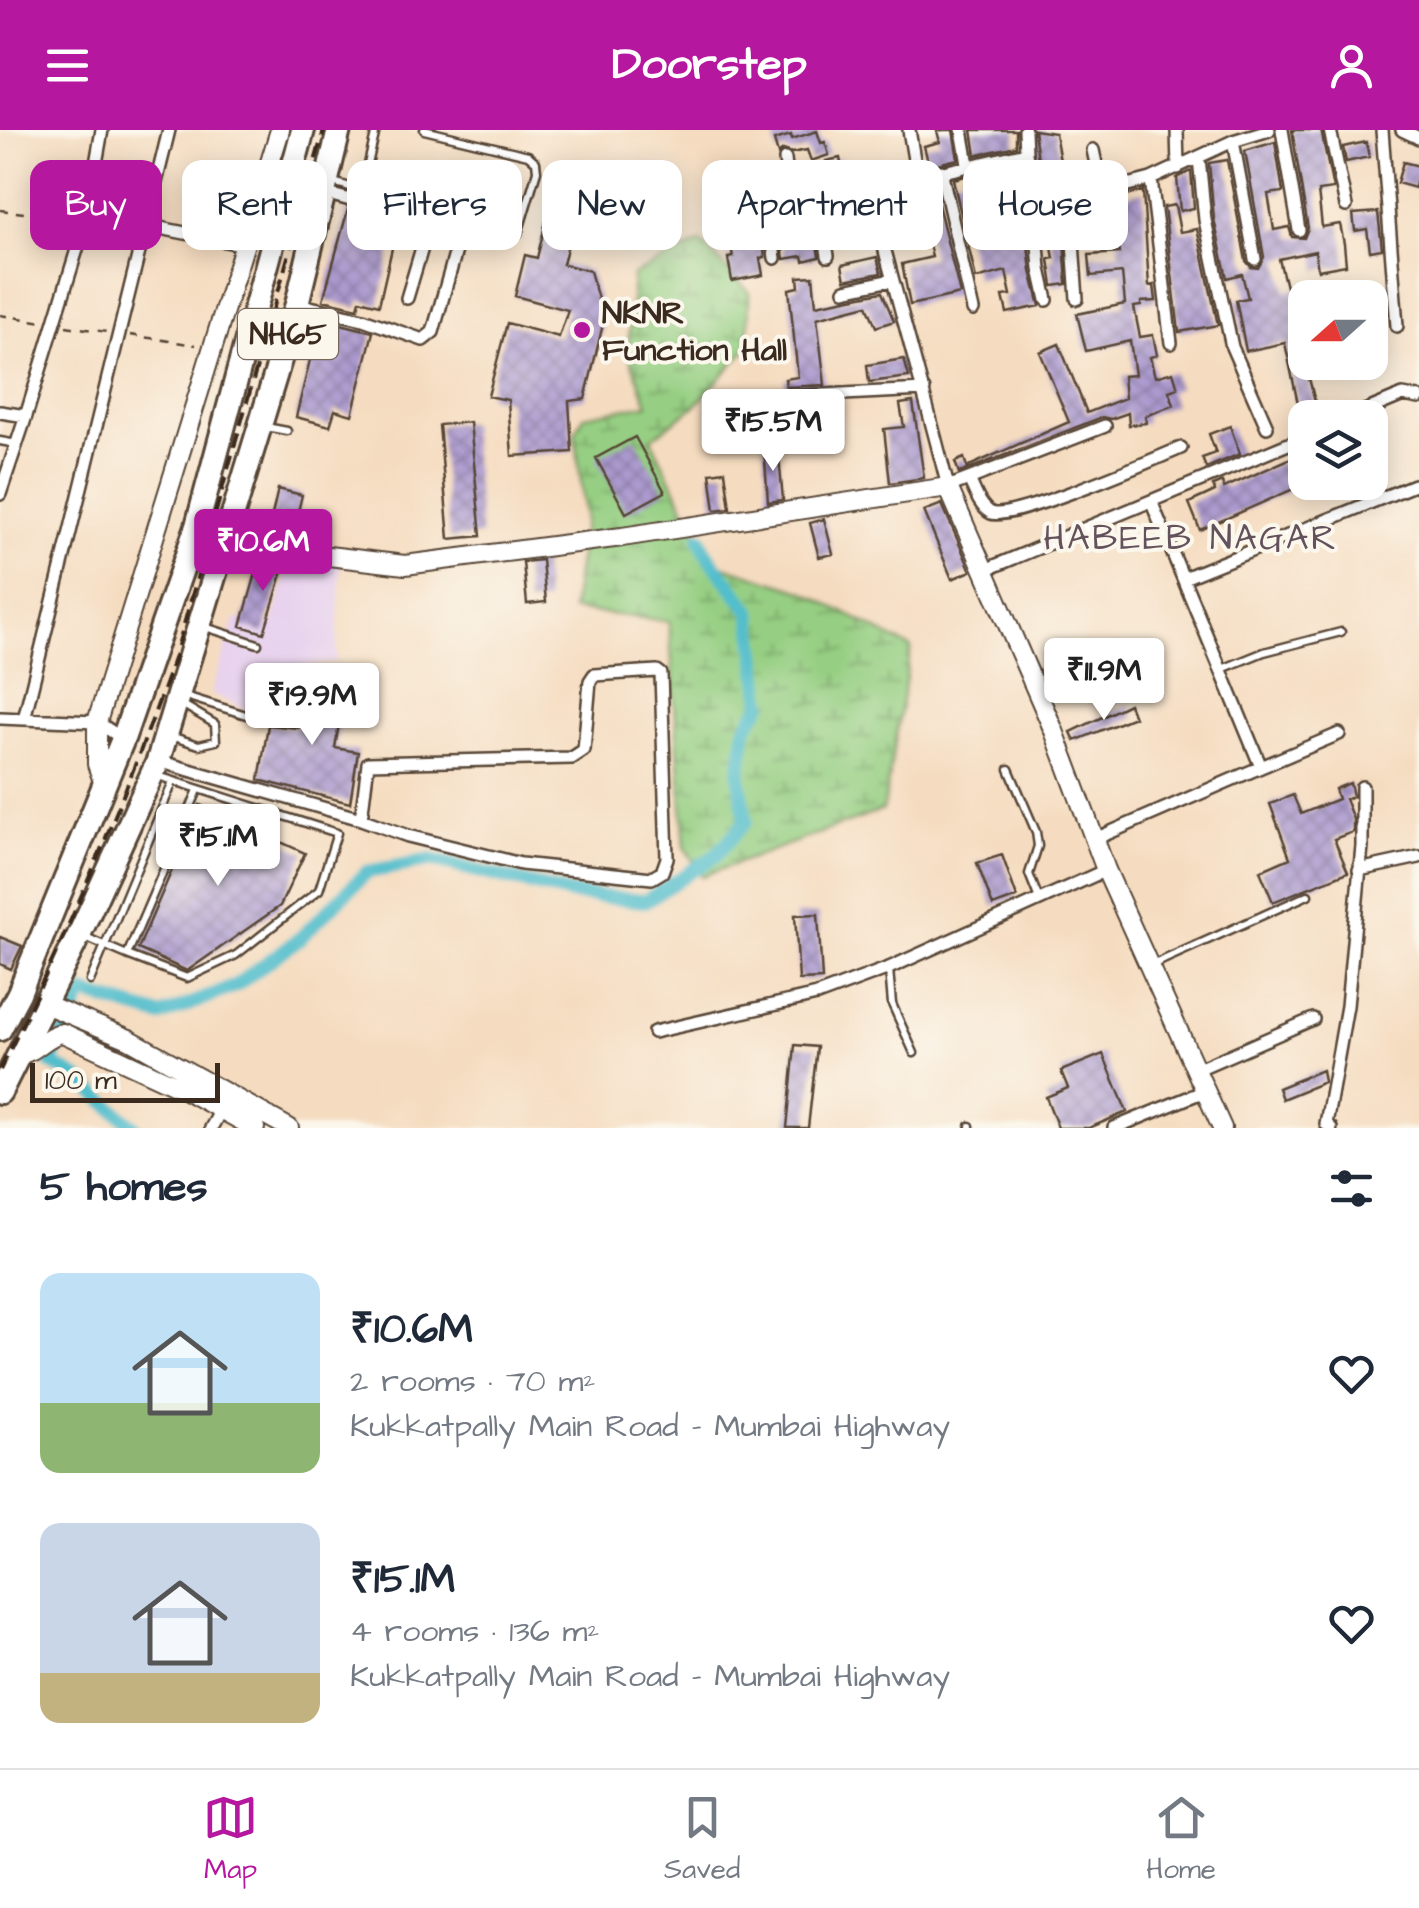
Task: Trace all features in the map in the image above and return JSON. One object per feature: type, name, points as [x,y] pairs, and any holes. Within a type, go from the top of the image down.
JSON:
[{"type":"highway","name":"NH65","points":[[2,1022],[19,993],[123,739],[196,526],[304,130]]},
{"type":"highway","name":"NH65","points":[[327,181],[338,130]]},
{"type":"highway","name":"NH65","points":[[54,1008],[79,935],[161,773],[168,735],[310,250]]},
{"type":"highway","points":[[252,314],[294,314]]},
{"type":"highway","points":[[0,1092],[20,1054],[54,1008]]},
{"type":"street","points":[[97,160],[102,130]]},
{"type":"street","points":[[162,160],[169,130]]},
{"type":"street","points":[[271,160],[280,130]]},
{"type":"street","points":[[909,130],[914,160]]},
{"type":"street","points":[[962,130],[967,160]]},
{"type":"street","points":[[1025,130],[1027,160]]},
{"type":"street","points":[[1177,130],[1178,168]]},
{"type":"street","points":[[1128,185],[1269,130]]},
{"type":"street","points":[[1282,130],[1299,230]]},
{"type":"street","points":[[1330,130],[1346,206]]},
{"type":"street","points":[[1382,130],[1397,326]]},
{"type":"street","points":[[1402,130],[1419,138]]},
{"type":"street","points":[[1233,141],[1255,258]]},
{"type":"street","points":[[1092,150],[1094,160]]},
{"type":"street","points":[[989,160],[1026,153]]},
{"type":"street","points":[[1198,158],[1205,220],[1232,346],[1267,426]]},
{"type":"street","points":[[1151,179],[1171,343]]},
{"type":"street","points":[[943,180],[973,310]]},
{"type":"street","points":[[327,186],[430,221],[407,298]]},
{"type":"street","points":[[0,494],[77,250]]},
{"type":"street","points":[[24,719],[140,250]]},
{"type":"street","points":[[104,784],[97,764],[97,722],[242,250]]},
{"type":"street","points":[[294,314],[363,319],[424,340],[433,332],[456,250]]},
{"type":"street","points":[[774,250],[775,258]]},
{"type":"street","points":[[827,250],[828,256]]},
{"type":"street","points":[[884,250],[948,486],[1054,730],[1106,870],[1222,1128]]},
{"type":"street","points":[[1038,250],[1047,300]]},
{"type":"street","points":[[1074,250],[1078,299]]},
{"type":"street","points":[[845,290],[891,280]]},
{"type":"street","points":[[782,398],[924,390]]},
{"type":"street","points":[[1388,401],[1403,395],[1419,398]]},
{"type":"street","points":[[0,412],[26,416]]},
{"type":"street","points":[[226,536],[320,556],[404,565],[622,537],[948,486],[970,481],[1104,426]]},
{"type":"street","points":[[986,570],[1288,444]]},
{"type":"street","points":[[970,481],[981,503],[999,515],[1182,448]]},
{"type":"street","points":[[1184,578],[1414,485],[1419,487]]},
{"type":"street","points":[[1151,501],[1262,767]]},
{"type":"street","points":[[161,773],[360,818],[408,836],[520,864],[652,878],[662,872],[667,858],[661,674],[658,670],[594,675],[590,680],[584,750],[572,758],[368,762],[360,818]]},
{"type":"street","points":[[0,718],[97,722],[123,739]]},
{"type":"street","points":[[1095,839],[1339,734]]},
{"type":"street","points":[[1330,1128],[1326,1124],[1347,1006],[1360,870],[1362,787]]},
{"type":"street","points":[[1360,870],[1419,857]]},
{"type":"street","points":[[654,1032],[817,995],[888,968],[1106,870]]},
{"type":"street","points":[[54,1008],[132,1040],[289,1128]]},
{"type":"street","points":[[1198,1069],[1312,1020]]},
{"type":"street","points":[[20,1054],[38,1048],[56,1033],[68,1035],[256,1128]]},
{"type":"street","points":[[124,1062],[132,1040]]},
{"type":"street","points":[[1116,1127],[1207,1090]]},
{"type":"street","points":[[211,1128],[222,1108]]},
{"type":"lane","points":[[369,160],[376,130]]},
{"type":"lane","points":[[424,130],[528,155],[536,162],[537,171],[522,221]]},
{"type":"lane","points":[[260,426],[287,431]]},
{"type":"lane","points":[[0,442],[17,444]]},
{"type":"lane","points":[[200,626],[258,644]]},
{"type":"lane","points":[[1222,669],[1264,652],[1340,632]]},
{"type":"lane","points":[[180,699],[259,719],[290,712]]},
{"type":"lane","points":[[168,735],[199,745],[216,741],[214,724],[180,699]]},
{"type":"lane","points":[[1009,768],[1036,832],[1038,846],[1029,874],[1040,900]]},
{"type":"lane","points":[[79,935],[104,945],[127,955],[187,978],[236,955],[319,890],[337,833],[198,790],[161,773],[104,945],[90,981]]},
{"type":"lane","points":[[127,955],[198,790]]},
{"type":"lane","points":[[1151,965],[1308,895]]},
{"type":"lane","points":[[888,968],[892,1004],[914,1053]]},
{"type":"path","points":[[0,210],[30,213]]},
{"type":"shaded area","points":[[292,555],[341,564],[336,662],[291,667],[286,703],[258,701],[258,716],[211,693],[235,619],[272,625]]},
{"type":"green space","points":[[701,242],[702,250],[709,250],[749,292],[748,347],[696,405],[651,439],[711,562],[803,591],[911,648],[883,810],[702,876],[685,847],[669,621],[572,610],[585,516],[575,433],[584,416],[648,404],[628,353],[633,275]]},
{"type":"building","points":[[953,130],[958,159],[943,163],[928,160],[924,146],[940,142],[937,131]]},
{"type":"building","points":[[972,130],[1016,130],[1016,146],[976,155]]},
{"type":"building","points":[[1034,130],[1055,133],[1060,160],[1038,160]]},
{"type":"building","points":[[1292,130],[1321,130],[1333,189],[1318,191],[1322,227],[1340,224],[1346,265],[1318,270],[1315,251],[1279,259],[1288,291],[1288,357],[1285,343],[1246,351],[1236,300],[1248,298],[1242,274],[1227,278],[1214,219],[1209,163],[1227,160],[1246,261],[1251,267],[1258,268],[1264,257],[1245,151],[1275,142],[1283,192],[1268,194],[1274,230],[1289,227],[1292,237],[1304,238],[1308,228]]},
{"type":"building","points":[[817,131],[829,155],[811,160],[807,150],[783,150],[778,154],[774,140],[791,135],[792,139]]},
{"type":"building","points":[[1366,142],[1369,157],[1346,162],[1343,147]]},
{"type":"building","points":[[1403,162],[1419,166],[1415,188],[1397,183]]},
{"type":"building","points":[[1191,171],[1194,208],[1180,211],[1177,178]]},
{"type":"building","points":[[963,177],[963,222],[953,179]]},
{"type":"building","points":[[1143,191],[1149,286],[1154,285],[1156,301],[1134,307],[1140,337],[1153,335],[1157,355],[1150,357],[1155,377],[1173,372],[1178,388],[1169,391],[1174,405],[1145,416],[1146,423],[1129,425],[1128,413],[1111,419],[1102,417],[959,473],[955,462],[964,458],[967,467],[1069,422],[1040,352],[1059,344],[1087,413],[1125,398],[1123,376],[1135,375],[1130,341],[1086,351],[1077,314],[1125,304],[1122,273],[1091,276],[1089,255],[1128,250],[1128,195]]},
{"type":"building","points":[[1175,205],[1180,232],[1197,229],[1218,325],[1179,332],[1164,207]]},
{"type":"building","points":[[1378,212],[1382,249],[1370,251],[1367,229],[1355,231],[1353,214]]},
{"type":"building","points":[[347,213],[347,250],[392,250],[379,305],[360,300],[358,308],[323,300]]},
{"type":"building","points":[[943,225],[960,294],[910,305],[902,264],[932,257],[930,250],[943,250]]},
{"type":"building","name":"NKNR Function Hall","points":[[542,238],[542,250],[566,250],[563,264],[590,271],[604,320],[585,399],[569,401],[572,452],[512,456],[508,400],[488,396],[507,323],[559,337],[568,310],[515,296],[525,255],[537,258]]},
{"type":"building","points":[[732,250],[764,250],[765,257],[760,258],[763,275],[732,281],[728,258],[733,257]]},
{"type":"building","points":[[783,250],[818,250],[819,257],[804,261],[803,256],[784,259]]},
{"type":"building","points":[[969,250],[1029,250],[1040,306],[1007,313],[1003,296],[1011,295],[1006,271],[976,279]]},
{"type":"building","points":[[1052,250],[1065,250],[1067,284],[1053,286],[1049,259],[1054,258]]},
{"type":"building","points":[[877,257],[881,273],[845,280],[842,265]]},
{"type":"building","points":[[813,276],[816,305],[882,292],[894,321],[876,327],[867,305],[817,318],[825,385],[786,387],[785,379],[798,377],[789,289],[799,287],[798,277]]},
{"type":"building","points":[[320,319],[373,332],[352,415],[335,410],[330,426],[296,417]]},
{"type":"building","points":[[904,359],[909,377],[869,382],[867,365]]},
{"type":"building","points":[[1293,380],[1310,380],[1314,400],[1297,400]]},
{"type":"building","points":[[913,402],[924,478],[890,483],[884,429],[904,427],[900,404]]},
{"type":"building","points":[[470,422],[481,536],[449,539],[439,425]]},
{"type":"building","points":[[1230,426],[1240,454],[1206,468],[1202,458],[1216,453],[1209,434]]},
{"type":"building","points":[[635,437],[665,492],[626,513],[596,458]]},
{"type":"building","points":[[778,446],[783,500],[768,502],[764,447]]},
{"type":"building","points":[[1288,460],[1288,491],[1200,530],[1189,503],[1215,491],[1213,486],[1222,482],[1224,488]]},
{"type":"building","points":[[725,471],[730,508],[715,510],[710,473]]},
{"type":"building","points":[[278,489],[302,495],[292,537],[268,532]]},
{"type":"building","points":[[942,504],[971,571],[952,579],[924,511]]},
{"type":"building","points":[[824,519],[833,554],[819,557],[810,523]]},
{"type":"building","points":[[261,556],[286,561],[264,633],[241,626]]},
{"type":"building","points":[[542,560],[546,602],[527,604],[523,562]]},
{"type":"building","points":[[307,677],[340,682],[337,705],[342,706],[335,748],[358,752],[350,803],[259,780],[268,725],[298,728]]},
{"type":"building","points":[[1129,704],[1134,717],[1075,741],[1071,732]]},
{"type":"building","points":[[1350,783],[1353,796],[1345,799],[1353,819],[1353,832],[1334,839],[1348,872],[1273,902],[1260,871],[1290,858],[1270,804],[1293,795],[1301,814],[1338,799],[1335,789]]},
{"type":"building","points":[[200,805],[305,853],[280,906],[187,971],[138,949]]},
{"type":"building","points":[[1002,855],[1017,897],[993,906],[977,863]]},
{"type":"building","points":[[818,914],[822,979],[799,980],[795,915]]},
{"type":"building","points":[[0,937],[22,946],[11,969],[0,964]]},
{"type":"building","points":[[795,1045],[817,1047],[808,1128],[787,1128]]},
{"type":"building","points":[[1103,1054],[1127,1112],[1089,1128],[1058,1128],[1046,1097],[1068,1088],[1061,1071]]},
{"type":"building","points":[[1322,1070],[1324,1082],[1282,1099],[1278,1088]]},
{"type":"waterway","points":[[135,1128],[79,1079],[51,1063],[83,993],[161,1016],[235,986],[300,938],[367,872],[432,860],[571,894],[645,901],[715,856],[746,821],[739,774],[746,728],[762,703],[751,612],[706,553],[700,538]]},
{"type":"railway","points":[[0,1070],[94,866],[175,656],[324,130]]},
{"type":"place","name":"NKNR Function Hall","points":[[582,330]]},
{"type":"district","name":"HABEEB NAGAR","points":[[1191,537]]}]
